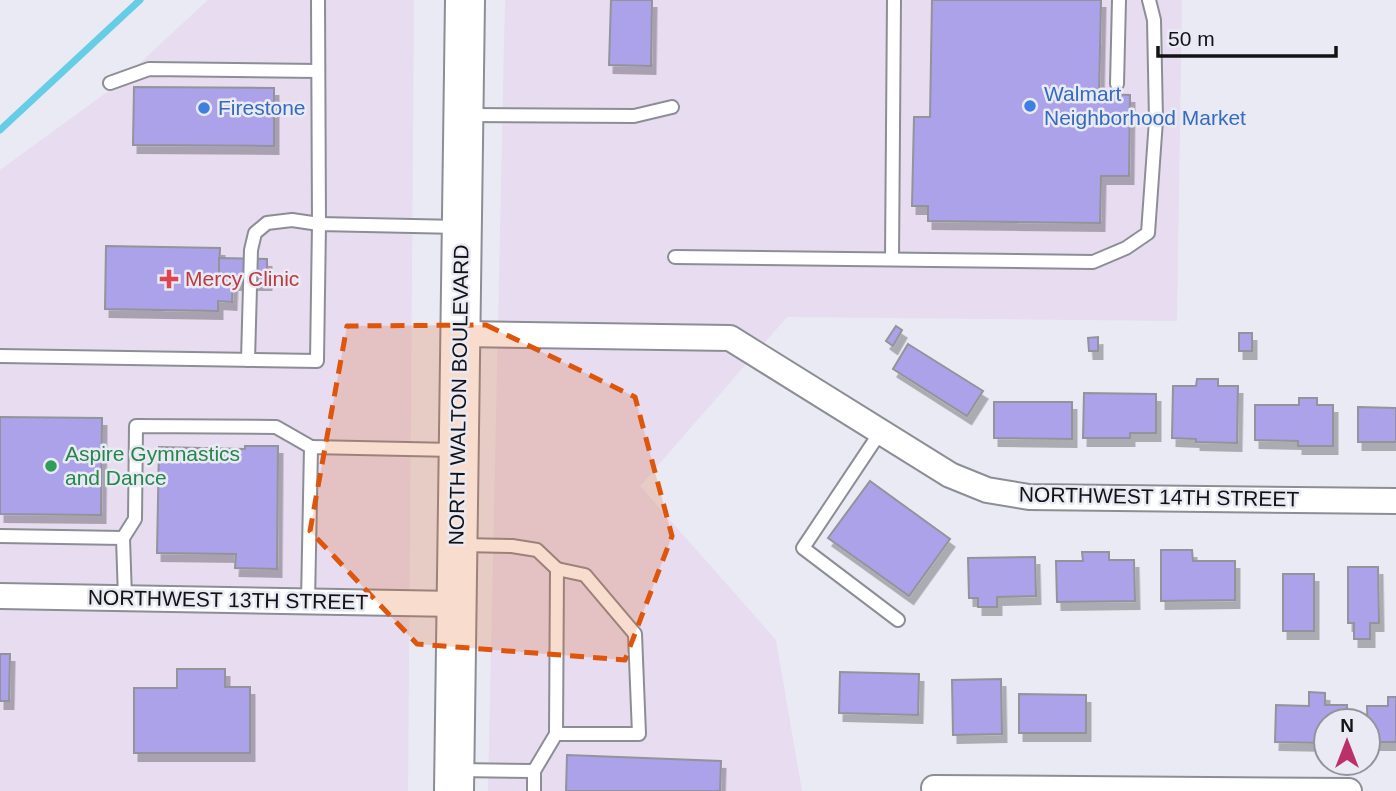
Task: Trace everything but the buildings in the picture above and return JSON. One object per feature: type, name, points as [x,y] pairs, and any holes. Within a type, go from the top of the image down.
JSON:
[{"type":"main road","name":"NORTH WALTON BOULEVARD","points":[[454,780],[466,0]]},
{"type":"street","name":"NORTHWEST 14TH STREET","points":[[460,334],[730,338],[950,475],[987,490],[1029,497],[1396,501]]},
{"type":"street","name":"NORTHWEST 13TH STREET","points":[[0,597],[456,604]]},
{"type":"street","points":[[934,788],[1349,791]]},
{"type":"lane","points":[[0,356],[317,361],[318,0]]},
{"type":"lane","points":[[892,259],[894,0]]},
{"type":"lane","points":[[1117,83],[1119,0]]},
{"type":"lane","points":[[675,257],[1093,262],[1126,248],[1147,233],[1156,120],[1154,20],[1149,0]]},
{"type":"lane","points":[[110,83],[149,69],[318,71]]},
{"type":"lane","points":[[463,115],[634,116],[672,107]]},
{"type":"lane","points":[[248,360],[251,250],[255,233],[267,223],[292,220],[319,224],[462,227]]},
{"type":"lane","points":[[125,598],[123,538],[135,519],[136,426],[276,427],[311,447],[458,450]]},
{"type":"lane","points":[[881,431],[803,548],[898,620]]},
{"type":"lane","points":[[308,601],[311,447]]},
{"type":"lane","points":[[0,536],[123,538]]},
{"type":"lane","points":[[457,545],[512,546],[537,550],[557,569],[584,575],[635,634],[639,734],[556,734]]},
{"type":"lane","points":[[534,791],[534,771],[556,734],[557,569]]},
{"type":"lane","points":[[454,780],[534,771]]},
{"type":"highlighted area","points":[[486,325],[635,397],[672,536],[625,660],[417,644],[310,531],[347,326]]},
{"type":"shaded area","points":[[208,0],[414,0],[408,791],[0,791],[0,170],[114,87]]},
{"type":"shaded area","points":[[505,0],[1182,0],[1177,321],[787,317],[640,486],[776,640],[802,791],[488,791]]},
{"type":"waterway","points":[[0,130],[140,0]]},
{"type":"place","name":"Walmart Neighborhood Market","points":[[1030,106]]},
{"type":"place","name":"Firestone","points":[[204,108]]},
{"type":"place","name":"Mercy Clinic","points":[[169,279]]},
{"type":"place","name":"Aspire Gymnastics and Dance","points":[[51,466]]}]
